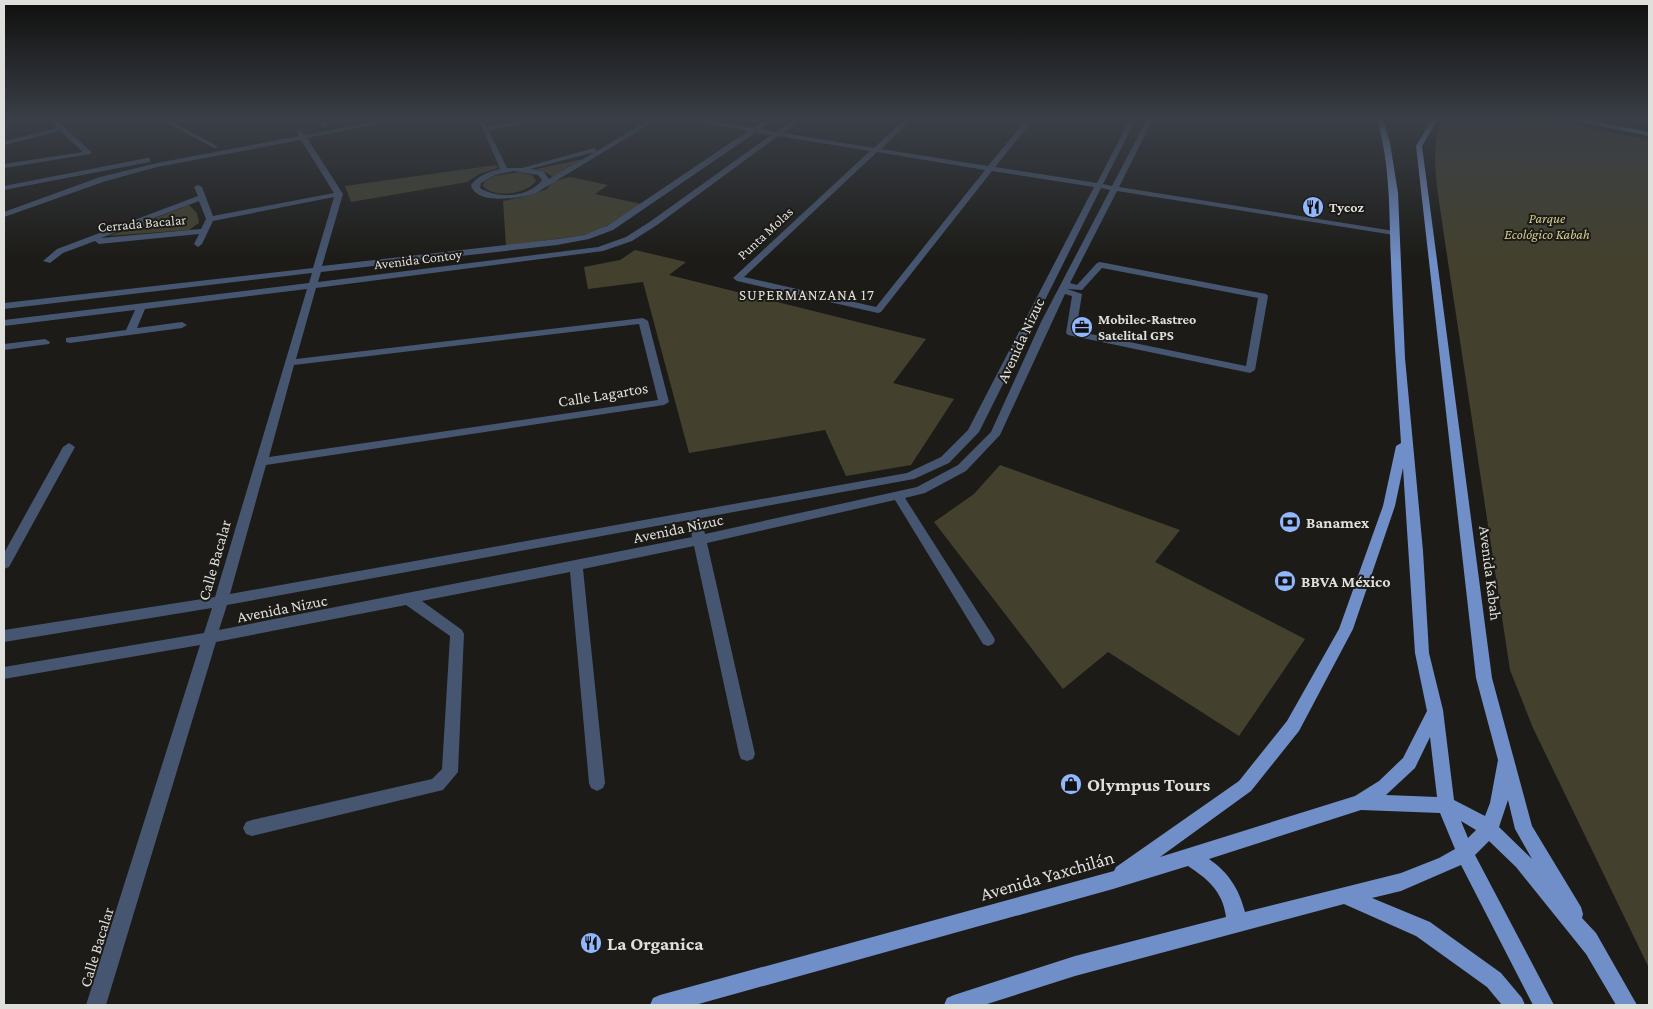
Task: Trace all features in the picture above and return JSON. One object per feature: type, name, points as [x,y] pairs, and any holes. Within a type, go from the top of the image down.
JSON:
[{"type":"main road","points":[[1390,166],[1394,193],[1394,233],[1405,433],[1416,551],[1422,653],[1435,710],[1446,805],[1474,874],[1544,1005]]},
{"type":"main road","name":"Avenida Kabah","points":[[1421,166],[1484,678],[1524,829],[1627,1005]]},
{"type":"main road","points":[[1113,880],[1245,786],[1293,726],[1346,629],[1389,506],[1405,433]]},
{"type":"main road","points":[[1361,802],[1385,786],[1409,763],[1435,710]]},
{"type":"main road","points":[[954,1005],[1075,966],[1401,882],[1445,864],[1466,852],[1489,829],[1499,803],[1505,756]]},
{"type":"main road","name":"Avenida Yaxchilán","points":[[660,1005],[1113,880],[1328,814],[1361,802],[1446,805]]},
{"type":"main road","points":[[1446,805],[1489,829],[1522,861],[1593,947]]},
{"type":"main road","points":[[1190,857],[1216,874],[1235,902],[1237,924]]},
{"type":"main road","points":[[1344,896],[1423,929],[1494,980],[1515,1005]]},
{"type":"street","points":[[31,182],[79,166]]},
{"type":"street","points":[[4,215],[103,179],[153,166]]},
{"type":"street","points":[[322,166],[339,194]]},
{"type":"street","points":[[502,166],[504,170]]},
{"type":"street","points":[[523,169],[534,166]]},
{"type":"street","points":[[540,188],[546,180],[545,176],[533,170],[523,169],[504,170],[494,173],[478,180],[475,185],[480,193],[498,197],[521,195],[540,188],[575,166]]},
{"type":"street","name":"Avenida Contoy","points":[[4,306],[557,242],[586,237],[610,228],[703,166]]},
{"type":"street","name":"Avenida Contoy","points":[[4,323],[562,255],[600,248],[629,239],[733,166]]},
{"type":"street","name":"Punta Molas","points":[[858,166],[736,278],[878,310],[990,168]]},
{"type":"street","points":[[978,166],[1394,233]]},
{"type":"street","name":"Avenida Nizuc","points":[[4,636],[221,602],[910,476],[945,460],[973,432],[1110,166]]},
{"type":"street","name":"Avenida Nizuc","points":[[4,673],[209,638],[576,566],[921,490],[962,468],[996,433],[1046,322],[1126,166]]},
{"type":"street","points":[[4,186],[31,182],[62,182],[67,186],[66,193]]},
{"type":"street","name":"Cerrada Bacalar","points":[[198,187],[210,219],[198,244]]},
{"type":"street","name":"Calle Bacalar","points":[[96,1005],[221,602],[339,194]]},
{"type":"street","name":"Cerrada Bacalar","points":[[210,219],[339,194]]},
{"type":"street","name":"Cerrada Bacalar","points":[[47,260],[60,251],[202,197]]},
{"type":"street","name":"Cerrada Bacalar","points":[[83,242],[204,232]]},
{"type":"street","points":[[1100,265],[1263,296],[1250,370],[1070,333],[1077,294],[1063,288],[1079,288],[1100,265]]},
{"type":"street","points":[[130,332],[141,306]]},
{"type":"street","points":[[1031,319],[1046,322]]},
{"type":"street","name":"Calle Lagartos","points":[[260,462],[664,402],[643,321],[289,363]]},
{"type":"street","points":[[70,340],[182,325]]},
{"type":"street","points":[[4,347],[45,342]]},
{"type":"street","points":[[4,564],[69,447]]},
{"type":"street","points":[[897,494],[988,640]]},
{"type":"street","points":[[694,515],[747,754]]},
{"type":"street","points":[[576,566],[597,783]]},
{"type":"street","points":[[252,828],[437,785],[450,772],[457,634],[408,599]]},
{"type":"green space","points":[[488,166],[497,166],[498,168],[479,174],[467,182],[351,202],[345,186]]},
{"type":"green space","points":[[550,166],[572,166],[554,178],[536,169]]},
{"type":"green space","name":"Parque Ecológico Kabah","points":[[1435,166],[1649,166],[1649,968],[1533,728],[1510,670]]},
{"type":"green space","points":[[519,172],[532,175],[536,181],[518,192],[502,194],[495,193],[483,186],[484,182],[494,176]]},
{"type":"green space","points":[[570,177],[608,185],[595,194],[642,204],[600,230],[583,235],[506,246],[503,201],[547,189],[552,182]]},
{"type":"green space","points":[[189,205],[197,213],[199,223],[189,230],[109,236]]},
{"type":"green space","points":[[635,250],[686,262],[669,275],[926,339],[893,383],[954,399],[911,465],[846,476],[825,430],[689,453],[643,282],[588,289],[584,267],[620,260]]},
{"type":"green space","points":[[1000,465],[1180,530],[1155,562],[1305,639],[1239,736],[1108,652],[1063,689],[934,522],[974,494]]},
{"type":"place","name":"Tycoz","points":[[1313,207]]},
{"type":"place","name":"Mobilec-Rastreo Satelital GPS","points":[[1082,327]]},
{"type":"place","name":"Banamex","points":[[1290,522]]},
{"type":"place","name":"BBVA México","points":[[1285,581]]},
{"type":"place","name":"Olympus Tours","points":[[1071,784]]},
{"type":"place","name":"La Organica","points":[[591,943]]},
{"type":"district","name":"SUPERMANZANA 17","points":[[807,295]]}]
